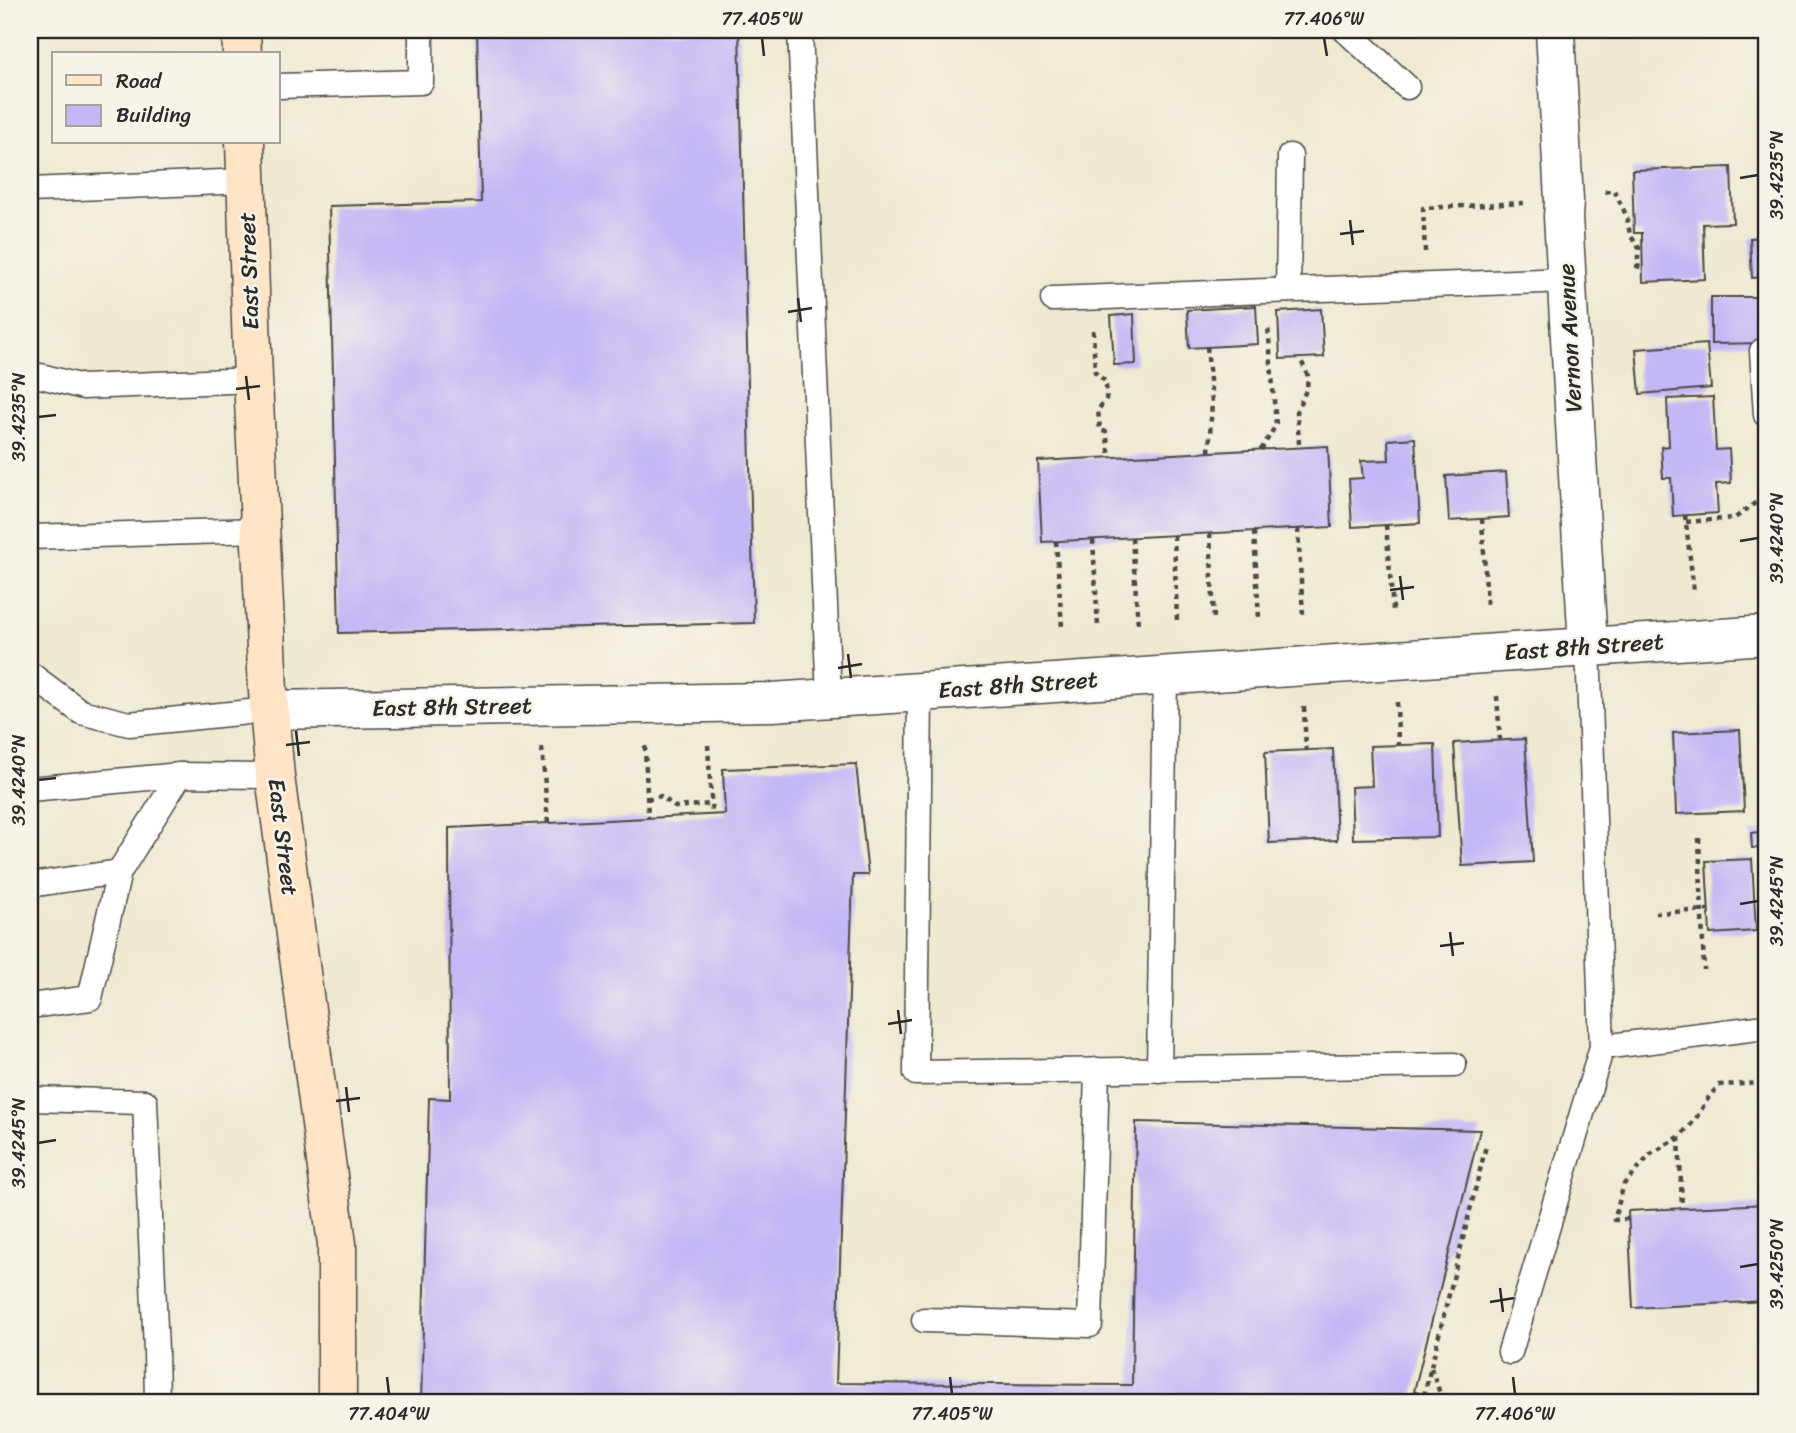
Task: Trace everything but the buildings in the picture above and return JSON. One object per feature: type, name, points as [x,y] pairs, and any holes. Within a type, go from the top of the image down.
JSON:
[{"type":"main road","points":[[241,30],[242,52]]},
{"type":"main road","name":"East Street","points":[[245,144],[269,710],[275,776],[337,1244],[337,1403]]},
{"type":"street","name":"Vernon Avenue","points":[[1555,30],[1588,646]]},
{"type":"street","name":"East 8th Street","points":[[269,710],[772,702],[1766,635]]},
{"type":"lane","points":[[280,86],[421,82],[421,30]]},
{"type":"lane","points":[[800,30],[830,698]]},
{"type":"lane","points":[[1345,30],[1407,87]]},
{"type":"lane","points":[[1276,291],[1290,156]]},
{"type":"lane","points":[[30,190],[246,181]]},
{"type":"lane","points":[[1053,299],[1567,280]]},
{"type":"lane","points":[[1762,351],[1766,415]]},
{"type":"lane","points":[[30,377],[41,376],[83,387],[253,380]]},
{"type":"lane","points":[[30,537],[260,530]]},
{"type":"lane","points":[[1510,1352],[1602,1047],[1588,646]]},
{"type":"lane","points":[[30,674],[81,712],[129,724],[269,710]]},
{"type":"lane","points":[[1159,1070],[1165,675]]},
{"type":"lane","points":[[920,692],[916,1073],[1454,1065]]},
{"type":"lane","points":[[30,1006],[90,999],[119,872],[180,775]]},
{"type":"lane","points":[[30,789],[180,775],[275,776]]},
{"type":"lane","points":[[30,885],[119,872]]},
{"type":"lane","points":[[1602,1047],[1766,1027]]},
{"type":"lane","points":[[924,1320],[1090,1325],[1097,1070]]},
{"type":"lane","points":[[30,1099],[145,1102],[156,1403]]},
{"type":"path","points":[[1427,285],[1423,208],[1563,201],[1614,190],[1627,217],[1630,235],[1639,248],[1637,266],[1643,268]]},
{"type":"path","points":[[1261,450],[1276,425],[1276,291]]},
{"type":"path","points":[[1091,297],[1095,372],[1105,381],[1107,392],[1098,410],[1100,430],[1106,432],[1110,457]]},
{"type":"path","points":[[1208,347],[1212,402],[1209,452]]},
{"type":"path","points":[[1299,444],[1297,411],[1307,388],[1308,376],[1300,358]]},
{"type":"path","points":[[1686,522],[1735,518],[1766,495]]},
{"type":"path","points":[[1685,515],[1694,592]]},
{"type":"path","points":[[1482,519],[1487,605]]},
{"type":"path","points":[[1386,525],[1393,610]]},
{"type":"path","points":[[1298,529],[1303,615]]},
{"type":"path","points":[[1254,531],[1259,618]]},
{"type":"path","points":[[1210,533],[1214,621]]},
{"type":"path","points":[[1174,536],[1177,622]]},
{"type":"path","points":[[1132,538],[1138,625]]},
{"type":"path","points":[[1093,540],[1098,627]]},
{"type":"path","points":[[1056,541],[1062,628]]},
{"type":"path","points":[[1497,691],[1500,740]]},
{"type":"path","points":[[1397,697],[1398,745]]},
{"type":"path","points":[[1304,702],[1306,750]]},
{"type":"path","points":[[708,737],[712,814]]},
{"type":"path","points":[[645,741],[648,818]]},
{"type":"path","points":[[542,748],[548,823]]},
{"type":"path","points":[[647,799],[662,796],[675,807],[712,804]]},
{"type":"path","points":[[1699,838],[1704,970]]},
{"type":"path","points":[[1655,913],[1709,909]]},
{"type":"path","points":[[1628,1219],[1614,1220],[1624,1184],[1651,1154],[1679,1137],[1695,1120],[1719,1085],[1766,1083]]},
{"type":"path","points":[[1679,1137],[1682,1208]]},
{"type":"path","points":[[1414,1392],[1424,1395],[1486,1146]]},
{"type":"path","points":[[1431,1367],[1441,1403]]}]
